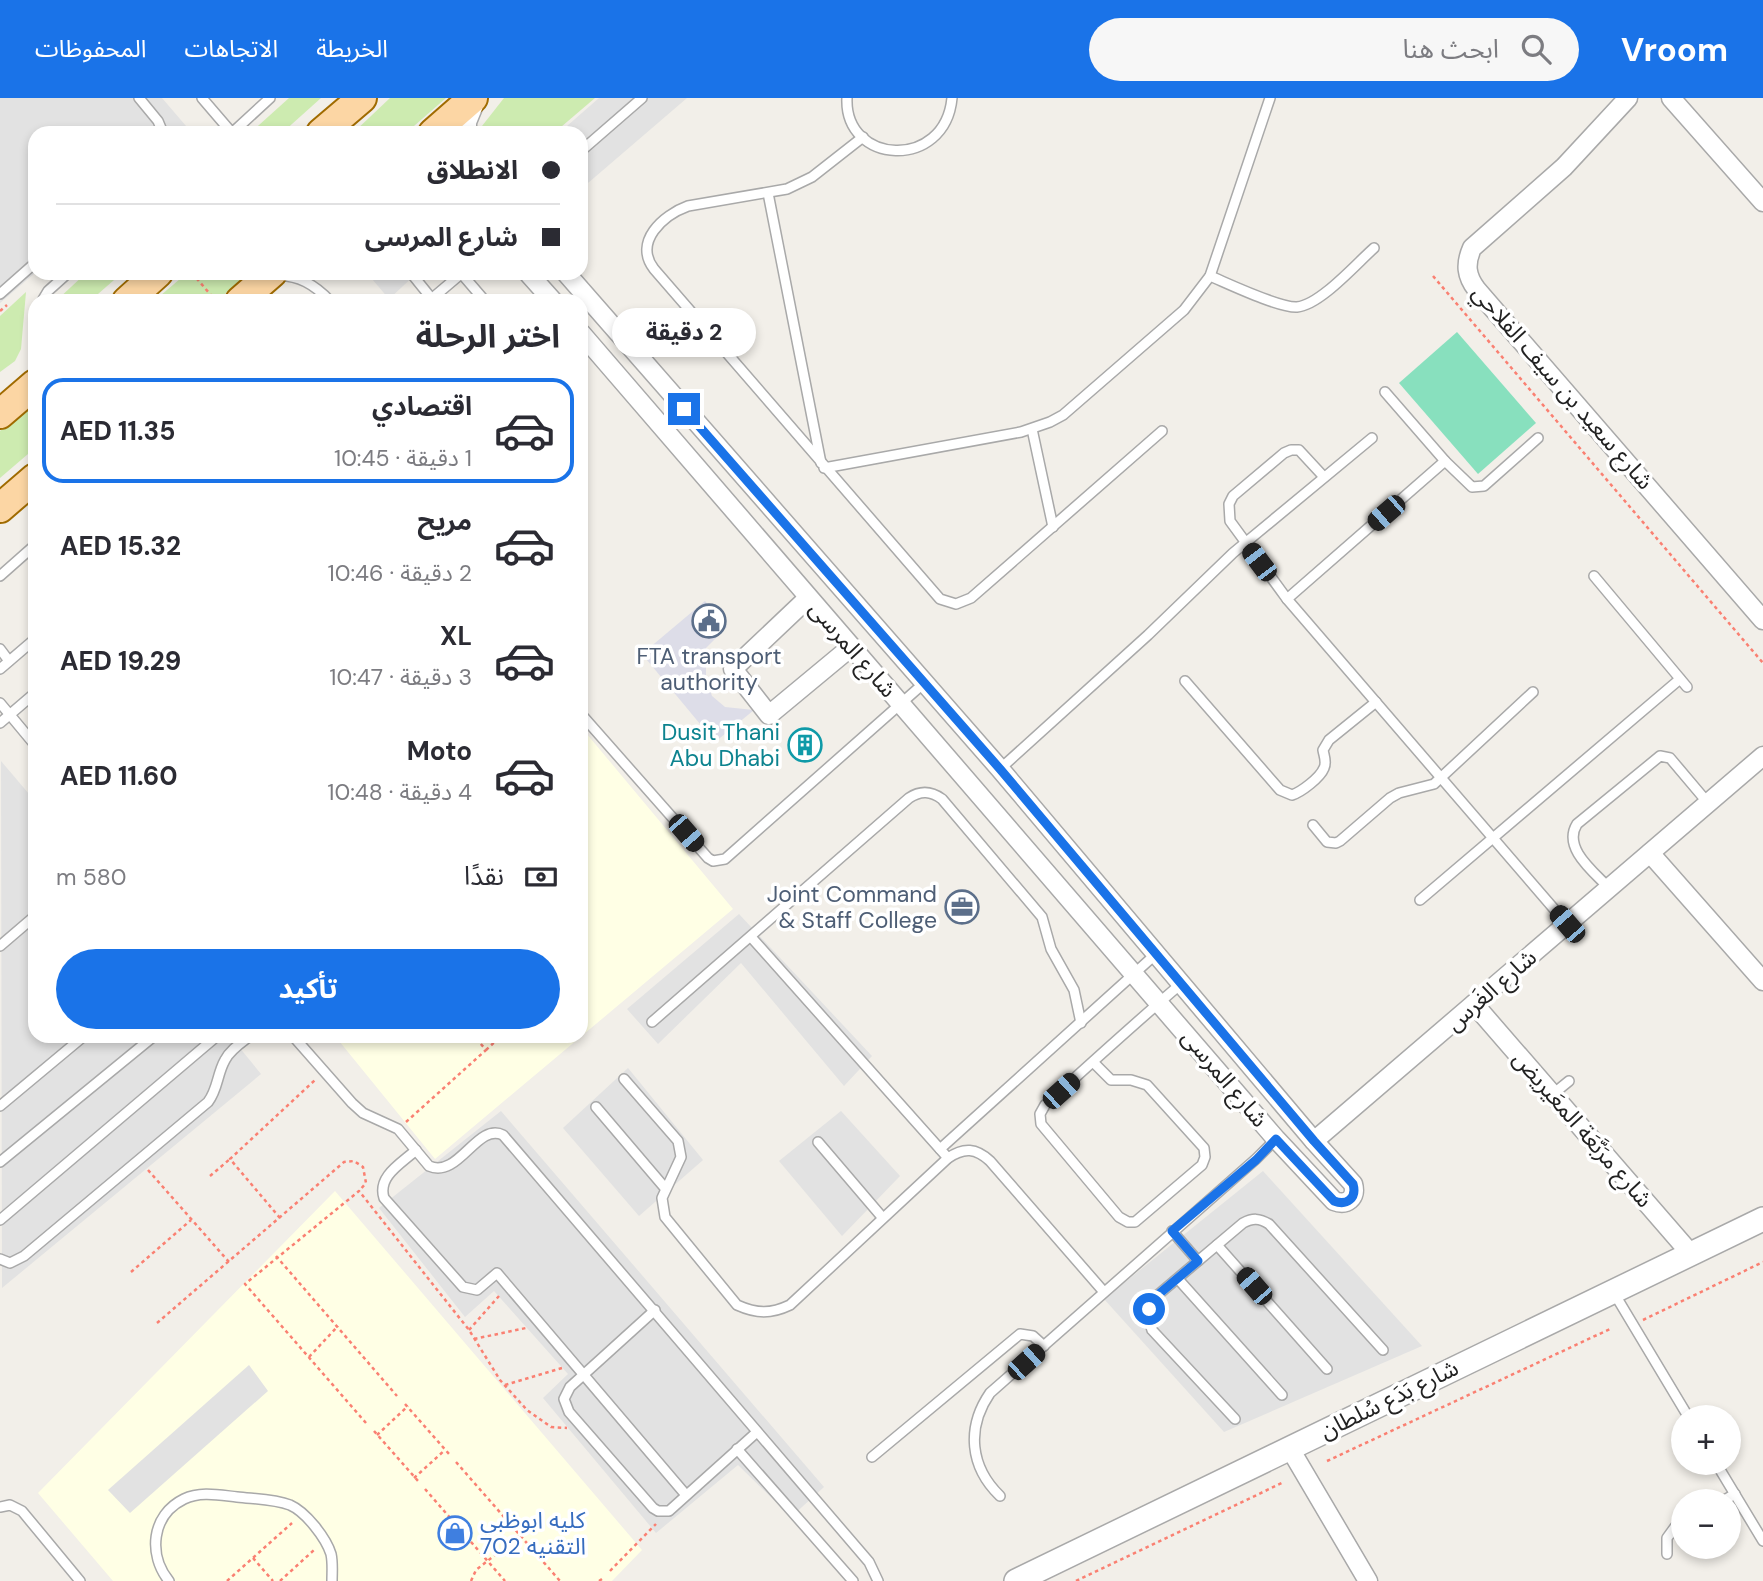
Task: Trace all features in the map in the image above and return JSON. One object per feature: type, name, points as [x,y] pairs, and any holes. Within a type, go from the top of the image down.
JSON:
[{"type":"main road","points":[[329,126],[362,98]]},
{"type":"main road","points":[[441,126],[475,98]]},
{"type":"main road","points":[[135,294],[150,280]]},
{"type":"main road","points":[[248,294],[263,280]]},
{"type":"main road","points":[[0,414],[20,390]]},
{"type":"main road","points":[[0,508],[28,484]]},
{"type":"street","points":[[467,126],[475,98]]},
{"type":"street","name":"شارع سعيد بن سيف الفلاحي","points":[[1628,98],[1564,167],[1472,248],[1467,267],[1469,276],[1477,290],[1761,614]]},
{"type":"street","points":[[1671,98],[1763,202]]},
{"type":"street","points":[[534,280],[547,294]]},
{"type":"street","name":"شارع المرسى","points":[[572,280],[584,294]]},
{"type":"street","name":"شارع المرسى","points":[[588,298],[1053,831],[1353,1184],[1353,1198],[1340,1204],[1334,1201],[1276,1139],[588,341]]},
{"type":"street","points":[[680,446],[701,429]]},
{"type":"street","points":[[737,514],[760,496]]},
{"type":"street","points":[[808,597],[733,669],[769,715],[851,647]]},
{"type":"street","name":"شارع الغَرس","points":[[1314,1141],[1763,756]]},
{"type":"street","points":[[979,794],[991,797],[1034,844],[1041,843],[1053,831]]},
{"type":"street","points":[[1650,853],[1763,981]]},
{"type":"street","name":"شارع مرَبَّعَة المعَيريض","points":[[1474,1004],[1691,1254]]},
{"type":"street","name":"شارع بَدَع سُلطان","points":[[1016,1581],[1763,1219]]},
{"type":"street","points":[[1289,1447],[1368,1581]]},
{"type":"lane","points":[[139,98],[160,126]]},
{"type":"lane","points":[[202,98],[226,126]]},
{"type":"lane","points":[[240,126],[270,98]]},
{"type":"lane","points":[[588,145],[642,98]]},
{"type":"lane","points":[[847,98],[846,106],[852,123],[863,137],[877,147],[894,151],[919,147],[940,132],[949,117],[952,98]]},
{"type":"lane","points":[[823,467],[1032,429],[1063,415],[1184,310],[1203,289],[1210,276],[1270,98]]},
{"type":"lane","points":[[863,137],[812,177],[787,189],[682,209],[653,231],[648,238],[646,254],[654,269],[940,599],[956,604],[971,598],[1162,431]]},
{"type":"lane","points":[[768,193],[823,467]]},
{"type":"lane","points":[[1210,276],[1289,306],[1304,305],[1318,298],[1374,248]]},
{"type":"lane","points":[[0,294],[28,269]]},
{"type":"lane","points":[[47,294],[60,280]]},
{"type":"lane","points":[[304,280],[322,294]]},
{"type":"lane","points":[[437,294],[453,280]]},
{"type":"lane","points":[[467,280],[479,294]]},
{"type":"lane","points":[[1385,392],[1466,483],[1478,488],[1484,486],[1538,438]]},
{"type":"lane","points":[[1032,429],[1053,527]]},
{"type":"lane","points":[[1000,769],[1245,543],[1371,438]]},
{"type":"lane","points":[[1324,477],[1299,450],[1284,453],[1233,496],[1228,504],[1230,521],[1287,599],[1567,924]]},
{"type":"lane","points":[[1287,599],[1445,461]]},
{"type":"lane","points":[[0,576],[28,551]]},
{"type":"lane","points":[[1420,901],[1683,683],[1594,576]]},
{"type":"lane","points":[[0,669],[28,645]]},
{"type":"lane","points":[[0,649],[9,661]]},
{"type":"lane","points":[[1185,681],[1280,790],[1292,795],[1322,773],[1326,762],[1323,750],[1329,740],[1376,702]]},
{"type":"lane","points":[[588,722],[708,858],[720,861],[923,684]]},
{"type":"lane","points":[[1312,825],[1327,842],[1336,843],[1390,798],[1408,790],[1426,788],[1441,778],[1533,692]]},
{"type":"lane","points":[[0,723],[28,699]]},
{"type":"lane","points":[[0,703],[28,736]]},
{"type":"lane","points":[[1609,888],[1574,848],[1573,835],[1577,824],[1660,756],[1670,758],[1708,803]]},
{"type":"lane","points":[[652,1021],[909,798],[915,794],[930,792],[942,799],[1042,917],[1051,949],[1074,990],[1081,1023]]},
{"type":"lane","points":[[0,946],[28,921]]},
{"type":"lane","points":[[751,937],[948,1158]]},
{"type":"lane","points":[[940,1149],[1157,954]]},
{"type":"lane","points":[[1093,1062],[1111,1080],[1131,1080],[1147,1085],[1204,1148],[1202,1165],[1136,1222],[1128,1222],[1119,1217],[1039,1119],[1042,1109],[1093,1062],[1182,983]]},
{"type":"lane","points":[[0,1106],[76,1043]]},
{"type":"lane","points":[[0,1162],[145,1043]]},
{"type":"lane","points":[[0,1220],[209,1043]]},
{"type":"lane","points":[[0,1259],[10,1263],[17,1261],[208,1102],[218,1086],[225,1060],[241,1043]]},
{"type":"lane","points":[[299,1043],[363,1113],[398,1129],[429,1166],[439,1168],[453,1163],[486,1136],[495,1132],[503,1135],[869,1562],[878,1581]]},
{"type":"lane","points":[[624,1079],[678,1141],[681,1149],[678,1164],[664,1188],[664,1217],[737,1305],[750,1311],[778,1311],[790,1305],[948,1158],[958,1151],[970,1149],[981,1153],[1104,1292]]},
{"type":"lane","points":[[1553,1094],[1569,1081]]},
{"type":"lane","points":[[596,1107],[664,1188]]},
{"type":"lane","points":[[1000,1496],[985,1479],[976,1458],[974,1435],[978,1413],[990,1393],[1256,1160],[1276,1139]]},
{"type":"lane","points":[[818,1142],[882,1217]]},
{"type":"lane","points":[[416,1150],[385,1178],[382,1187],[384,1198],[463,1287],[477,1290],[497,1273],[686,1495]]},
{"type":"lane","points":[[1235,1419],[1152,1330],[1149,1309],[1153,1299],[1251,1219],[1261,1219],[1269,1224],[1382,1350]]},
{"type":"lane","points":[[1172,1231],[1198,1261]]},
{"type":"lane","points":[[1217,1245],[1327,1369]]},
{"type":"lane","points":[[1178,1279],[1282,1395]]},
{"type":"lane","points":[[1613,1292],[1681,1405]]},
{"type":"lane","points":[[655,1310],[570,1387],[564,1399],[565,1406],[584,1430],[658,1511],[668,1511],[757,1432]]},
{"type":"lane","points":[[872,1457],[1020,1334],[1032,1336],[1044,1346]]},
{"type":"lane","points":[[737,1449],[853,1581]]},
{"type":"lane","points":[[169,1581],[157,1560],[155,1546],[162,1518],[184,1499],[197,1494],[212,1494],[285,1504],[302,1513],[325,1541],[331,1555],[332,1581]]},
{"type":"lane","points":[[1741,1504],[1763,1541]]},
{"type":"lane","points":[[0,1507],[10,1505],[22,1511],[80,1581]]},
{"type":"lane","points":[[1667,1554],[1667,1538],[1671,1531]]},
{"type":"path","points":[[1433,276],[1763,663]]},
{"type":"path","points":[[198,280],[210,294]]},
{"type":"path","points":[[480,1043],[486,1050]]},
{"type":"path","points":[[398,1129],[494,1043]]},
{"type":"path","points":[[210,1176],[325,1071]]},
{"type":"path","points":[[139,1159],[229,1262]]},
{"type":"path","points":[[230,1159],[281,1218]]},
{"type":"path","points":[[157,1323],[344,1162],[354,1161],[363,1167],[367,1177],[359,1191],[244,1284],[366,1423]]},
{"type":"path","points":[[359,1191],[469,1330],[505,1385],[527,1410],[551,1427],[584,1430]]},
{"type":"path","points":[[131,1272],[191,1220]]},
{"type":"path","points":[[276,1256],[397,1396]]},
{"type":"path","points":[[1643,1320],[1763,1262]]},
{"type":"path","points":[[469,1330],[508,1286]]},
{"type":"path","points":[[474,1339],[541,1324]]},
{"type":"path","points":[[309,1357],[338,1326]]},
{"type":"path","points":[[1327,1461],[1610,1329]]},
{"type":"path","points":[[505,1385],[576,1365]]},
{"type":"path","points":[[418,1481],[375,1433],[406,1405],[449,1454]]},
{"type":"path","points":[[414,1478],[445,1450]]},
{"type":"path","points":[[456,1462],[560,1581]]},
{"type":"path","points":[[1076,1581],[1284,1482]]},
{"type":"path","points":[[425,1489],[505,1581]]},
{"type":"path","points":[[610,1571],[668,1511]]},
{"type":"path","points":[[227,1581],[302,1513]]},
{"type":"path","points":[[471,1581],[476,1570],[520,1535]]},
{"type":"path","points":[[280,1581],[325,1541]]},
{"type":"path","points":[[253,1558],[273,1581]]},
{"type":"shaded area","points":[[0,98],[162,98],[186,126],[28,126],[28,279],[0,303]]},
{"type":"shaded area","points":[[599,98],[687,98],[588,183],[588,126],[567,126]]},
{"type":"shaded area","points":[[373,280],[409,280],[394,294],[385,294]]},
{"type":"shaded area","points":[[705,601],[727,627],[706,648],[706,679],[712,696],[725,707],[754,710],[715,742],[642,654]]},
{"type":"shaded area","points":[[588,735],[733,909],[588,1031]]},
{"type":"shaded area","points":[[1,761],[28,793],[28,1043],[236,1043],[261,1074],[2,1288]]},
{"type":"shaded area","points":[[739,914],[872,1056],[844,1086],[741,963],[658,1044],[627,1009]]},
{"type":"shaded area","points":[[341,1043],[573,1043],[435,1159]]},
{"type":"shaded area","points":[[628,1068],[703,1160],[639,1216],[563,1128]]},
{"type":"shaded area","points":[[501,1111],[824,1487],[791,1517],[738,1465],[656,1533],[543,1398],[568,1374],[494,1291],[465,1317],[379,1208]]},
{"type":"shaded area","points":[[841,1111],[900,1176],[842,1236],[779,1161]]},
{"type":"shaded area","points":[[1263,1171],[1422,1346],[1224,1432],[1104,1299]]},
{"type":"shaded area","points":[[335,1191],[642,1550],[612,1581],[113,1581],[38,1493]]},
{"type":"shaded area","points":[[249,1365],[268,1391],[130,1513],[108,1490]]},
{"type":"green space","points":[[289,98],[321,98],[290,126],[258,126]]},
{"type":"green space","points":[[390,98],[446,98],[414,126],[360,126]]},
{"type":"green space","points":[[504,98],[595,98],[562,126],[482,126]]},
{"type":"green space","points":[[78,280],[114,280],[98,294],[64,294]]},
{"type":"green space","points":[[179,280],[240,280],[225,294],[162,294]]},
{"type":"green space","points":[[26,292],[21,349],[15,361],[0,372],[0,316]]},
{"type":"green space","points":[[1457,332],[1536,423],[1478,474],[1399,383]]},
{"type":"green space","points":[[28,407],[28,454],[0,478],[0,431]]},
{"type":"place","name":"FTA transport authority","points":[[709,621]]},
{"type":"place","name":"Dusit Thani Abu Dhabi","points":[[805,745]]},
{"type":"place","name":"Joint Command & Staff College","points":[[962,907]]},
{"type":"place","name":"كليه ابوظبي التقنيه 702","points":[[455,1533]]},
{"type":"route","points":[[684,409],[1000,769],[1353,1184],[1353,1198],[1340,1204],[1334,1201],[1276,1139],[1256,1160],[1172,1231],[1198,1261],[1153,1299],[1149,1309]]}]
